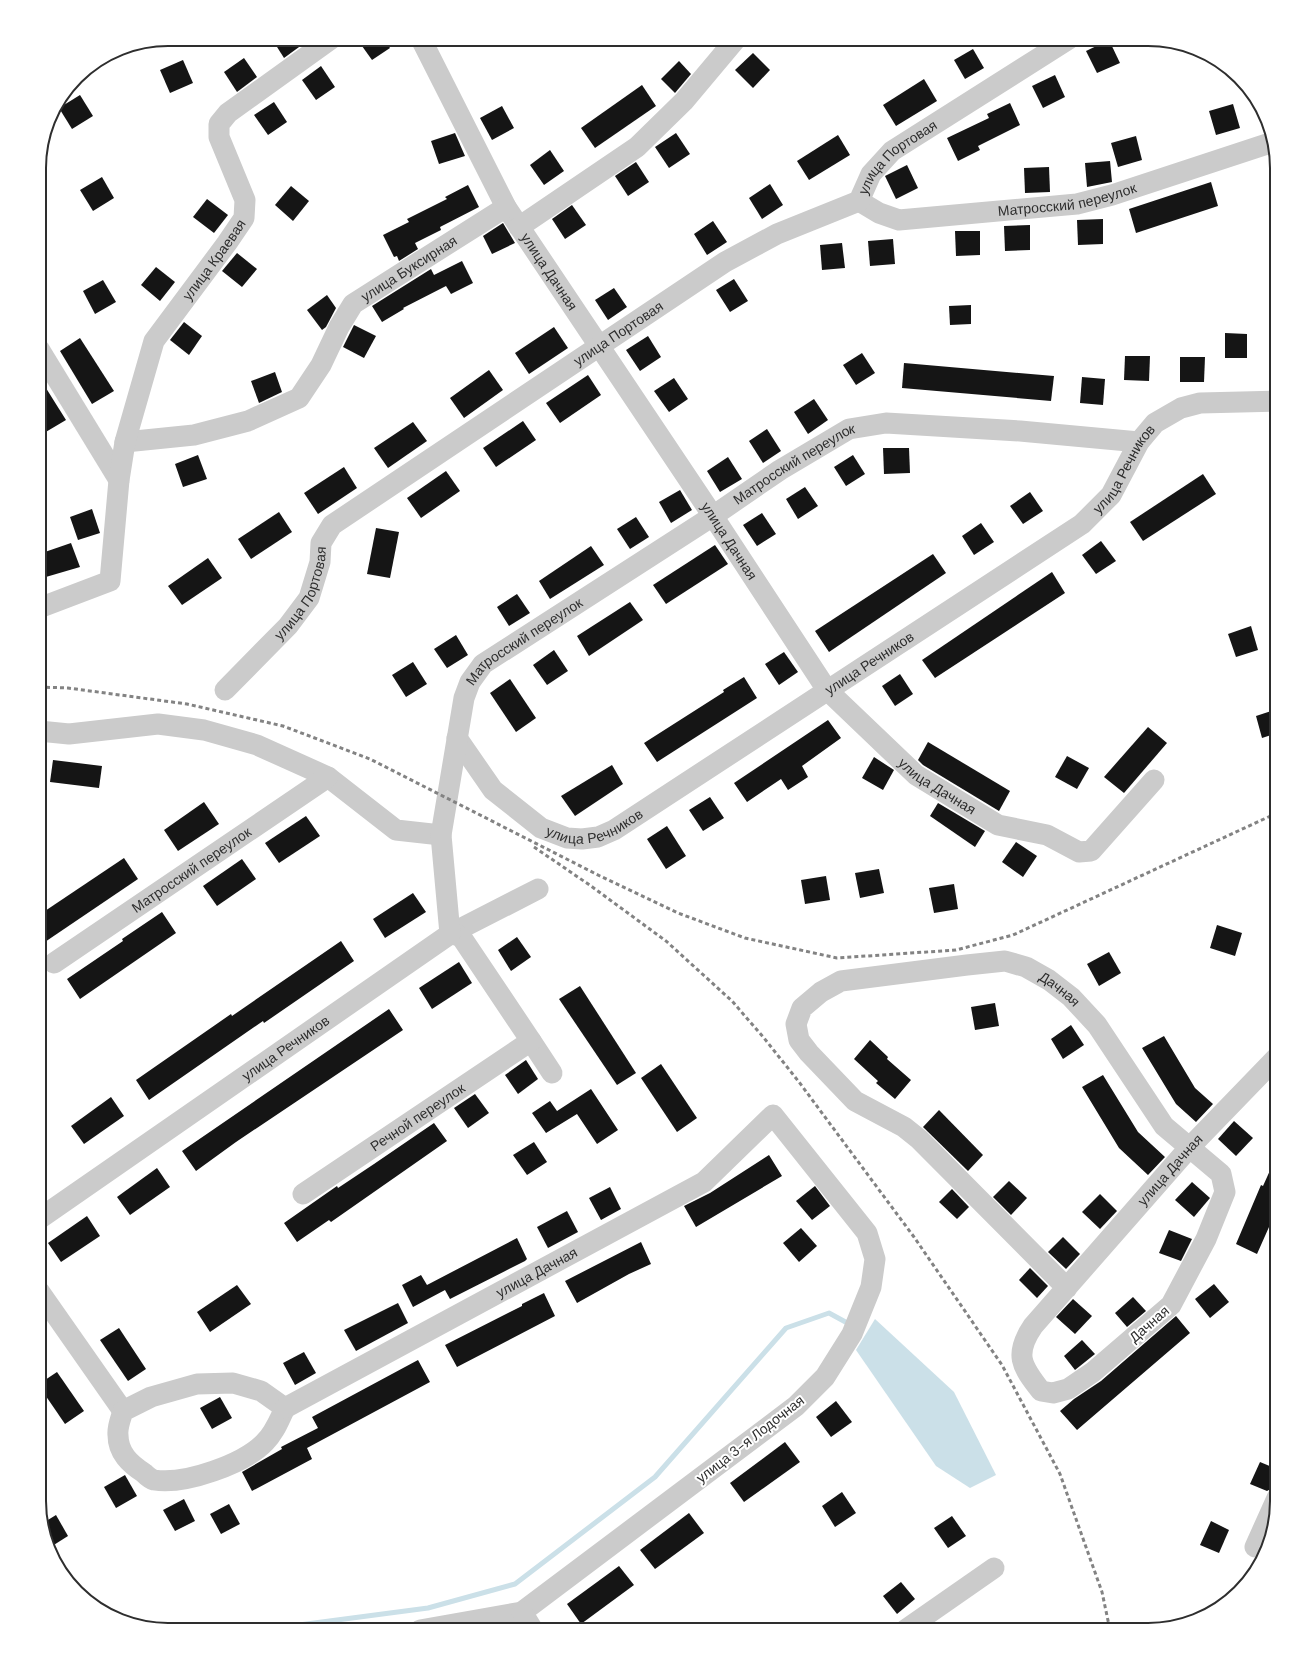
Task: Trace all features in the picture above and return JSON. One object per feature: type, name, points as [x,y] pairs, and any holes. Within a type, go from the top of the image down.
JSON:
[{"type":"street","name":"улица Краевая","points":[[46,605],[110,580],[119,480],[125,442],[154,341],[244,218],[245,200],[219,137],[220,124],[228,113],[322,46]]},
{"type":"street","name":"улица Дачная","points":[[425,46],[506,207],[713,516],[827,690],[916,775],[998,825],[1047,835],[1079,852],[1091,851],[1154,780]]},
{"type":"street","points":[[519,227],[636,146],[684,101],[730,46]]},
{"type":"street","name":"улица Портовая","points":[[225,690],[288,626],[309,598],[320,562],[321,543],[332,525],[725,262],[777,234],[859,201],[871,174],[892,151],[1058,46]]},
{"type":"street","name":"Матросский переулок","points":[[859,201],[879,213],[899,220],[1077,204],[1112,195],[1268,144]]},
{"type":"street","name":"улица Буксирная","points":[[125,442],[194,435],[248,421],[299,398],[321,365],[339,327],[353,304],[506,207]]},
{"type":"street","points":[[46,360],[119,480]]},
{"type":"street","name":"улица Речников","points":[[457,738],[493,790],[541,828],[567,838],[598,837],[614,830],[1082,524],[1111,495],[1139,442],[1156,423],[1181,408],[1200,402],[1270,401]]},
{"type":"street","name":"Матросский переулок","points":[[441,835],[461,712],[470,682],[483,664],[713,516],[780,470],[849,429],[886,423],[1020,431],[1139,442]]},
{"type":"street","points":[[46,732],[69,734],[158,724],[204,730],[257,745],[328,777],[396,830],[441,835],[450,934],[457,934],[462,938],[552,1073]]},
{"type":"street","name":"Матросский переулок","points":[[54,964],[328,777]]},
{"type":"street","name":"улица Речников","points":[[46,1214],[450,934],[538,890]]},
{"type":"street","name":"Дачная","points":[[1005,961],[1026,967],[1049,980],[1071,997],[1098,1025],[1164,1126],[1221,1174],[1225,1192],[1206,1239],[1170,1305],[1092,1372],[1068,1389],[1054,1393],[1041,1391],[1029,1376],[1022,1359],[1023,1340],[1067,1288],[918,1139],[904,1127],[855,1101],[809,1053],[799,1040],[796,1024],[802,1008],[821,992],[841,981],[1005,961]]},
{"type":"street","name":"Речной переулок","points":[[303,1194],[531,1041]]},
{"type":"street","name":"улица Дачная","points":[[1067,1288],[1189,1148],[1270,1064]]},
{"type":"street","name":"улица Дачная","points":[[285,1408],[704,1182],[773,1115]]},
{"type":"street","name":"улица 3-я Лодочная","points":[[460,1623],[522,1612],[796,1406],[825,1377],[852,1334],[871,1288],[875,1259],[867,1233],[773,1115]]},
{"type":"street","points":[[46,1301],[123,1411],[118,1434],[120,1450],[131,1465],[153,1480],[174,1480],[205,1473],[252,1452],[265,1442],[275,1430],[285,1408],[260,1391],[233,1383],[197,1384],[151,1397],[123,1411]]},
{"type":"street","points":[[1255,1547],[1269,1516]]},
{"type":"street","points":[[915,1623],[994,1568]]},
{"type":"street","points":[[522,1612],[529,1623]]},
{"type":"water","points":[[875,1319],[954,1392],[996,1475],[970,1488],[936,1466],[856,1350]]},
{"type":"building","points":[[276,46],[300,46],[284,58]]},
{"type":"building","points":[[362,46],[389,46],[390,48],[372,60]]},
{"type":"building","points":[[1096,46],[1112,46],[1120,63],[1097,73],[1086,51]]},
{"type":"building","points":[[973,49],[984,68],[965,79],[954,60]]},
{"type":"building","points":[[753,53],[770,70],[753,88],[735,70]]},
{"type":"building","points":[[244,58],[257,77],[237,92],[224,72]]},
{"type":"building","points":[[183,60],[193,83],[170,93],[160,70]]},
{"type":"building","points":[[679,61],[691,74],[675,93],[661,79]]},
{"type":"building","points":[[321,66],[335,87],[316,100],[302,80]]},
{"type":"building","points":[[1055,75],[1065,97],[1043,108],[1032,86]]},
{"type":"building","points":[[924,79],[937,101],[896,126],[883,105]]},
{"type":"building","points":[[642,85],[656,106],[595,148],[581,128]]},
{"type":"building","points":[[80,95],[93,116],[72,129],[61,110],[63,106]]},
{"type":"building","points":[[274,102],[287,122],[268,135],[254,115]]},
{"type":"building","points":[[1010,103],[1020,125],[978,146],[980,150],[958,161],[947,138],[989,118],[987,114]]},
{"type":"building","points":[[1233,104],[1240,128],[1216,135],[1209,111]]},
{"type":"building","points":[[502,106],[514,128],[492,140],[480,118]]},
{"type":"building","points":[[455,133],[465,156],[439,164],[431,141]]},
{"type":"building","points":[[676,133],[690,154],[669,168],[655,147]]},
{"type":"building","points":[[838,135],[850,155],[809,180],[797,161]]},
{"type":"building","points":[[1136,136],[1142,160],[1118,167],[1111,143]]},
{"type":"building","points":[[550,150],[564,171],[544,185],[530,165]]},
{"type":"building","points":[[1110,161],[1112,182],[1087,187],[1085,163]]},
{"type":"building","points":[[636,162],[649,182],[628,196],[615,176]]},
{"type":"building","points":[[907,165],[918,188],[896,199],[885,176]]},
{"type":"building","points":[[1049,167],[1050,192],[1025,193],[1024,168]]},
{"type":"building","points":[[102,177],[114,198],[93,211],[80,190]]},
{"type":"building","points":[[1211,182],[1218,206],[1136,233],[1129,209]]},
{"type":"building","points":[[770,184],[783,205],[762,219],[749,198]]},
{"type":"building","points":[[468,185],[479,207],[440,227],[441,230],[415,243],[418,249],[399,261],[397,256],[394,257],[383,235],[409,222],[407,219],[447,199],[445,197]]},
{"type":"building","points":[[291,186],[309,201],[293,221],[275,205]]},
{"type":"building","points":[[207,199],[228,215],[214,233],[193,217]]},
{"type":"building","points":[[572,205],[586,225],[565,239],[552,219]]},
{"type":"building","points":[[1103,219],[1103,244],[1078,245],[1077,220]]},
{"type":"building","points":[[713,221],[727,242],[707,255],[694,234]]},
{"type":"building","points":[[503,223],[515,243],[492,254],[483,236]]},
{"type":"building","points":[[1030,225],[1030,250],[1005,251],[1004,226]]},
{"type":"building","points":[[955,231],[980,231],[980,255],[956,256]]},
{"type":"building","points":[[893,239],[895,264],[870,266],[868,241]]},
{"type":"building","points":[[842,243],[845,268],[822,270],[820,245]]},
{"type":"building","points":[[237,253],[257,269],[242,287],[222,271]]},
{"type":"building","points":[[462,261],[473,283],[451,294],[446,286],[403,308],[404,309],[382,322],[372,306],[431,269],[434,275]]},
{"type":"building","points":[[156,267],[175,282],[160,301],[141,285]]},
{"type":"building","points":[[734,279],[748,301],[730,312],[716,290]]},
{"type":"building","points":[[103,280],[116,302],[95,314],[83,291]]},
{"type":"building","points":[[614,288],[627,307],[608,320],[595,300]]},
{"type":"building","points":[[327,295],[336,308],[326,327],[322,330],[307,310]]},
{"type":"building","points":[[971,305],[971,324],[950,325],[949,306]]},
{"type":"building","points":[[184,322],[202,336],[189,355],[170,340]]},
{"type":"building","points":[[354,325],[376,336],[364,358],[343,347]]},
{"type":"building","points":[[554,327],[568,348],[529,374],[515,353]]},
{"type":"building","points":[[1225,333],[1247,334],[1247,358],[1225,358]]},
{"type":"building","points":[[648,336],[661,357],[640,371],[626,350]]},
{"type":"building","points":[[80,338],[114,391],[92,404],[60,351]]},
{"type":"building","points":[[862,353],[875,373],[856,385],[843,365]]},
{"type":"building","points":[[1125,356],[1150,356],[1149,381],[1124,380]]},
{"type":"building","points":[[1180,357],[1205,357],[1204,382],[1180,382]]},
{"type":"building","points":[[904,363],[1054,376],[1051,401],[902,388]]},
{"type":"building","points":[[489,370],[503,390],[464,418],[450,398]]},
{"type":"building","points":[[275,372],[282,392],[259,403],[251,381]]},
{"type":"building","points":[[588,375],[601,395],[560,423],[546,403]]},
{"type":"building","points":[[1082,377],[1105,379],[1103,405],[1080,403]]},
{"type":"building","points":[[674,378],[688,399],[669,412],[654,391]]},
{"type":"building","points":[[46,388],[66,420],[46,432]]},
{"type":"building","points":[[814,399],[828,420],[808,434],[794,412]]},
{"type":"building","points":[[523,421],[536,440],[496,467],[483,448]]},
{"type":"building","points":[[413,422],[427,441],[388,468],[374,448]]},
{"type":"building","points":[[767,429],[781,451],[763,463],[749,441]]},
{"type":"building","points":[[883,448],[909,448],[910,473],[884,474]]},
{"type":"building","points":[[198,455],[207,479],[183,487],[175,464]]},
{"type":"building","points":[[853,455],[865,474],[846,486],[834,467]]},
{"type":"building","points":[[728,457],[742,479],[720,492],[707,471]]},
{"type":"building","points":[[344,467],[357,488],[318,514],[304,493]]},
{"type":"building","points":[[446,471],[460,491],[421,518],[407,498]]},
{"type":"building","points":[[1203,474],[1216,494],[1143,541],[1130,522]]},
{"type":"building","points":[[805,487],[818,506],[798,519],[786,499]]},
{"type":"building","points":[[680,490],[692,510],[671,523],[659,502]]},
{"type":"building","points":[[1030,492],[1043,511],[1023,524],[1010,506]]},
{"type":"building","points":[[92,509],[100,533],[78,540],[70,517]]},
{"type":"building","points":[[279,512],[292,532],[251,559],[238,539]]},
{"type":"building","points":[[762,513],[776,534],[757,546],[743,525]]},
{"type":"building","points":[[636,517],[649,537],[630,549],[617,529]]},
{"type":"building","points":[[981,523],[994,542],[974,555],[962,536]]},
{"type":"building","points":[[376,528],[399,532],[390,578],[367,574]]},
{"type":"building","points":[[1101,541],[1116,561],[1096,574],[1082,555]]},
{"type":"building","points":[[71,543],[80,567],[46,577],[46,552]]},
{"type":"building","points":[[715,545],[728,564],[666,604],[653,585]]},
{"type":"building","points":[[591,546],[604,565],[550,599],[539,581]]},
{"type":"building","points":[[933,554],[946,573],[829,652],[815,631]]},
{"type":"building","points":[[208,558],[222,578],[182,605],[168,586]]},
{"type":"building","points":[[1052,572],[1065,593],[935,678],[922,660]]},
{"type":"building","points":[[517,594],[530,613],[509,626],[497,607]]},
{"type":"building","points":[[630,602],[643,620],[589,656],[577,636]]},
{"type":"building","points":[[1251,626],[1258,650],[1236,657],[1228,634]]},
{"type":"building","points":[[456,635],[468,655],[447,668],[434,649]]},
{"type":"building","points":[[554,650],[568,671],[547,685],[533,665]]},
{"type":"building","points":[[784,652],[798,672],[779,685],[765,664]]},
{"type":"building","points":[[413,662],[427,684],[406,697],[392,675]]},
{"type":"building","points":[[900,674],[913,694],[895,706],[882,686]]},
{"type":"building","points":[[744,677],[757,698],[657,762],[644,743],[724,692],[723,690]]},
{"type":"building","points":[[510,679],[536,718],[516,732],[490,693]]},
{"type":"building","points":[[1270,711],[1270,735],[1262,738],[1256,716]]},
{"type":"building","points":[[828,720],[841,738],[802,766],[808,777],[788,790],[781,779],[747,802],[734,783]]},
{"type":"building","points":[[1148,727],[1167,743],[1124,793],[1104,777]]},
{"type":"building","points":[[928,742],[1010,791],[999,811],[923,765],[918,760]]},
{"type":"building","points":[[1067,756],[1089,768],[1077,789],[1055,777]]},
{"type":"building","points":[[874,757],[894,770],[883,790],[862,778]]},
{"type":"building","points":[[53,760],[102,766],[99,788],[50,782]]},
{"type":"building","points":[[612,765],[623,784],[575,816],[561,796]]},
{"type":"building","points":[[710,797],[724,818],[703,831],[689,810]]},
{"type":"building","points":[[204,802],[219,824],[178,851],[164,830]]},
{"type":"building","points":[[938,803],[985,831],[975,847],[930,816]]},
{"type":"building","points":[[306,816],[320,836],[279,863],[265,843]]},
{"type":"building","points":[[667,826],[686,856],[666,869],[647,839]]},
{"type":"building","points":[[1016,842],[1037,856],[1023,877],[1002,862]]},
{"type":"building","points":[[124,858],[138,879],[46,941],[46,910]]},
{"type":"building","points":[[242,859],[256,879],[217,906],[203,886]]},
{"type":"building","points":[[879,869],[884,893],[860,898],[855,873]]},
{"type":"building","points":[[826,876],[830,900],[805,904],[801,880]]},
{"type":"building","points":[[954,884],[958,909],[934,913],[929,888]]},
{"type":"building","points":[[413,893],[426,912],[385,938],[373,919]]},
{"type":"building","points":[[162,912],[176,933],[80,999],[67,979],[123,941],[122,939]]},
{"type":"building","points":[[1217,925],[1242,933],[1235,956],[1210,948]]},
{"type":"building","points":[[517,937],[531,957],[511,971],[498,950]]},
{"type":"building","points":[[341,941],[354,961],[264,1023],[263,1021],[149,1100],[136,1080],[231,1014],[232,1016]]},
{"type":"building","points":[[1109,952],[1121,973],[1099,986],[1087,964]]},
{"type":"building","points":[[459,962],[472,983],[432,1009],[419,988]]},
{"type":"building","points":[[580,986],[636,1073],[617,1085],[559,999]]},
{"type":"building","points":[[995,1003],[999,1026],[975,1030],[971,1007]]},
{"type":"building","points":[[389,1009],[403,1030],[236,1142],[196,1171],[182,1151]]},
{"type":"building","points":[[1071,1025],[1084,1045],[1063,1059],[1051,1039]]},
{"type":"building","points":[[1164,1036],[1195,1088],[1213,1104],[1196,1122],[1176,1104],[1142,1048]]},
{"type":"building","points":[[870,1040],[888,1057],[887,1059],[911,1080],[895,1099],[876,1083],[878,1081],[854,1059]]},
{"type":"building","points":[[526,1060],[538,1079],[518,1094],[505,1075]]},
{"type":"building","points":[[661,1064],[697,1118],[677,1132],[641,1078]]},
{"type":"building","points":[[1103,1075],[1138,1132],[1165,1157],[1148,1175],[1119,1148],[1082,1087]]},
{"type":"building","points":[[591,1089],[618,1130],[597,1144],[577,1114],[546,1133],[532,1113],[550,1101],[557,1111]]},
{"type":"building","points":[[475,1094],[489,1113],[468,1128],[454,1108]]},
{"type":"building","points":[[111,1097],[124,1116],[84,1144],[71,1126]]},
{"type":"building","points":[[939,1110],[983,1155],[968,1171],[923,1127]]},
{"type":"building","points":[[1234,1121],[1253,1138],[1236,1156],[1218,1139]]},
{"type":"building","points":[[434,1123],[447,1141],[331,1222],[329,1220],[297,1242],[284,1223],[337,1186],[338,1188]]},
{"type":"building","points":[[534,1142],[547,1162],[527,1175],[513,1155]]},
{"type":"building","points":[[769,1155],[782,1176],[696,1227],[684,1206],[710,1193]]},
{"type":"building","points":[[157,1168],[170,1187],[130,1215],[117,1197]]},
{"type":"building","points":[[1270,1170],[1270,1225],[1257,1254],[1236,1244],[1261,1185],[1263,1186]]},
{"type":"building","points":[[1009,1181],[1027,1198],[1011,1215],[993,1197]]},
{"type":"building","points":[[1192,1182],[1210,1198],[1194,1217],[1175,1200]]},
{"type":"building","points":[[815,1186],[830,1206],[812,1220],[796,1201]]},
{"type":"building","points":[[610,1187],[621,1209],[601,1220],[589,1198]]},
{"type":"building","points":[[952,1189],[969,1207],[957,1219],[939,1202]]},
{"type":"building","points":[[1100,1194],[1117,1211],[1100,1229],[1082,1212]]},
{"type":"building","points":[[567,1211],[578,1232],[548,1248],[537,1227]]},
{"type":"building","points":[[87,1216],[100,1236],[61,1262],[48,1243]]},
{"type":"building","points":[[801,1228],[817,1246],[799,1262],[783,1243]]},
{"type":"building","points":[[1169,1230],[1192,1239],[1181,1261],[1159,1253]]},
{"type":"building","points":[[1063,1237],[1080,1254],[1066,1269],[1048,1252]]},
{"type":"building","points":[[517,1238],[527,1259],[525,1261],[450,1299],[445,1290],[413,1307],[402,1285],[421,1275],[427,1285]]},
{"type":"building","points":[[641,1242],[651,1264],[629,1274],[577,1303],[565,1281]]},
{"type":"building","points":[[1030,1268],[1048,1286],[1037,1298],[1019,1280]]},
{"type":"building","points":[[1214,1284],[1229,1302],[1210,1318],[1195,1299]]},
{"type":"building","points":[[237,1285],[251,1304],[210,1332],[197,1312]]},
{"type":"building","points":[[544,1293],[555,1316],[457,1367],[445,1345],[522,1306],[522,1304]]},
{"type":"building","points":[[1133,1297],[1146,1311],[1127,1327],[1115,1313]]},
{"type":"building","points":[[1073,1299],[1092,1316],[1075,1334],[1056,1317]]},
{"type":"building","points":[[398,1303],[408,1323],[356,1351],[344,1330]]},
{"type":"building","points":[[1176,1316],[1190,1333],[1077,1430],[1060,1411],[1074,1399],[1101,1381]]},
{"type":"building","points":[[119,1328],[146,1369],[128,1381],[100,1340]]},
{"type":"building","points":[[1082,1340],[1095,1354],[1075,1370],[1064,1356]]},
{"type":"building","points":[[304,1352],[316,1373],[295,1385],[283,1363]]},
{"type":"building","points":[[418,1360],[430,1382],[307,1448],[312,1459],[252,1491],[242,1472],[282,1449],[281,1447],[318,1428],[312,1417]]},
{"type":"building","points":[[57,1372],[84,1411],[65,1424],[46,1396],[46,1379]]},
{"type":"building","points":[[220,1397],[232,1418],[212,1429],[200,1408]]},
{"type":"building","points":[[836,1401],[852,1422],[831,1437],[816,1417]]},
{"type":"building","points":[[785,1442],[800,1462],[744,1502],[730,1483]]},
{"type":"building","points":[[1260,1462],[1270,1466],[1270,1489],[1267,1491],[1250,1484]]},
{"type":"building","points":[[125,1475],[137,1496],[116,1508],[104,1487]]},
{"type":"building","points":[[842,1492],[856,1513],[835,1527],[822,1506]]},
{"type":"building","points":[[184,1499],[195,1521],[175,1531],[163,1510]]},
{"type":"building","points":[[229,1504],[240,1524],[221,1534],[210,1514]]},
{"type":"building","points":[[689,1513],[704,1533],[655,1569],[640,1550]]},
{"type":"building","points":[[56,1515],[68,1536],[54,1545],[48,1520]]},
{"type":"building","points":[[952,1516],[966,1536],[948,1548],[934,1528]]},
{"type":"building","points":[[1211,1521],[1229,1530],[1219,1553],[1200,1545]]},
{"type":"building","points":[[619,1566],[634,1585],[582,1623],[580,1623],[567,1604]]},
{"type":"building","points":[[901,1582],[915,1599],[897,1614],[883,1596]]},
{"type":"waterway","points":[[314,1623],[428,1608],[515,1584],[655,1477],[786,1328],[829,1313],[851,1325]]},
{"type":"railway","points":[[46,687],[68,688],[187,704],[283,726],[370,759],[600,876],[678,913],[745,938],[837,958],[956,950],[1013,935],[1270,816]]},
{"type":"railway","points":[[534,847],[591,886],[666,941],[732,1001],[799,1082],[914,1237],[1002,1365],[1060,1474],[1102,1592],[1109,1623]]}]
